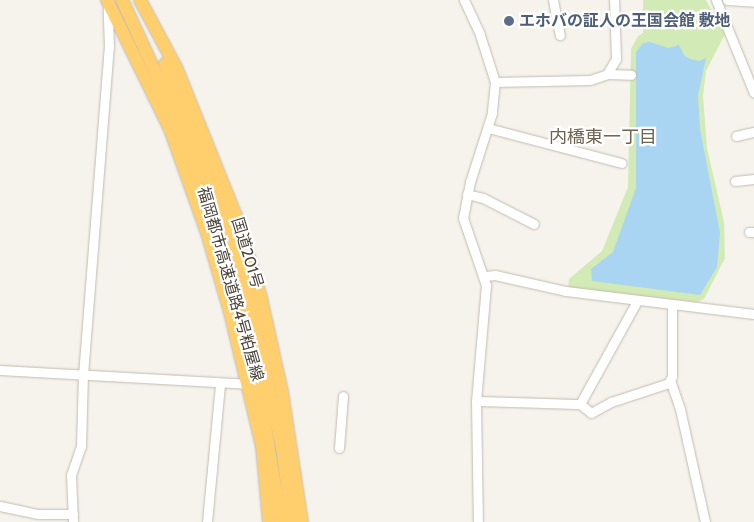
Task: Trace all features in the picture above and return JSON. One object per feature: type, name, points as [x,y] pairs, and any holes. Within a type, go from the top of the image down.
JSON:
[{"type":"highway","name":"国道201号","points":[[107,0],[170,129],[196,199],[230,312],[262,446],[269,522]]},
{"type":"highway","name":"福岡都市高速道路4号粕屋線","points":[[122,0],[180,125],[219,232],[258,383],[281,522]]},
{"type":"highway","name":"福岡都市高速道路4号粕屋線","points":[[134,0],[167,67],[217,191],[250,303],[267,374],[282,447],[292,522]]},
{"type":"highway","name":"国道201号","points":[[140,0],[176,67],[204,132],[242,233],[261,298],[282,392],[302,522]]},
{"type":"street","points":[[0,506],[38,514],[73,518],[71,474],[81,446],[83,375],[110,30],[103,0]]},
{"type":"street","points":[[464,0],[483,42],[495,82],[488,128],[467,194],[463,218],[466,231],[485,276],[487,296],[476,401],[478,522]]},
{"type":"street","points":[[553,0],[560,36]]},
{"type":"street","points":[[607,74],[616,59],[614,0]]},
{"type":"street","points":[[716,0],[754,93]]},
{"type":"street","points":[[727,0],[754,2]]},
{"type":"street","points":[[495,82],[590,80],[607,74],[631,75]]},
{"type":"street","points":[[488,128],[621,164]]},
{"type":"street","points":[[736,136],[754,132]]},
{"type":"street","points":[[735,181],[754,179]]},
{"type":"street","points":[[467,194],[483,198],[534,224]]},
{"type":"street","points":[[485,276],[636,301],[754,314]]},
{"type":"street","points":[[580,404],[636,301]]},
{"type":"street","points":[[672,305],[670,380],[680,409],[705,522]]},
{"type":"street","points":[[0,370],[220,384],[247,384]]},
{"type":"street","points":[[476,401],[580,404],[591,413],[621,398],[663,387],[670,380]]},
{"type":"street","points":[[207,522],[220,384]]},
{"type":"street","points":[[339,448],[343,396]]},
{"type":"green space","points":[[643,0],[706,0],[725,34],[706,71],[703,96],[707,148],[724,222],[725,258],[704,299],[697,302],[568,288],[569,279],[602,251],[628,187],[631,49],[638,36],[643,33]]},
{"type":"water","points":[[650,42],[668,48],[679,45],[684,55],[690,59],[699,61],[706,58],[698,96],[700,129],[720,233],[717,267],[700,295],[592,281],[591,269],[613,252],[636,188],[636,52],[643,43]]},
{"type":"place","name":"エホバの証人の王国会館 敷地","points":[[509,21]]},
{"type":"district","name":"内橋東一丁目","points":[[603,137]]}]
